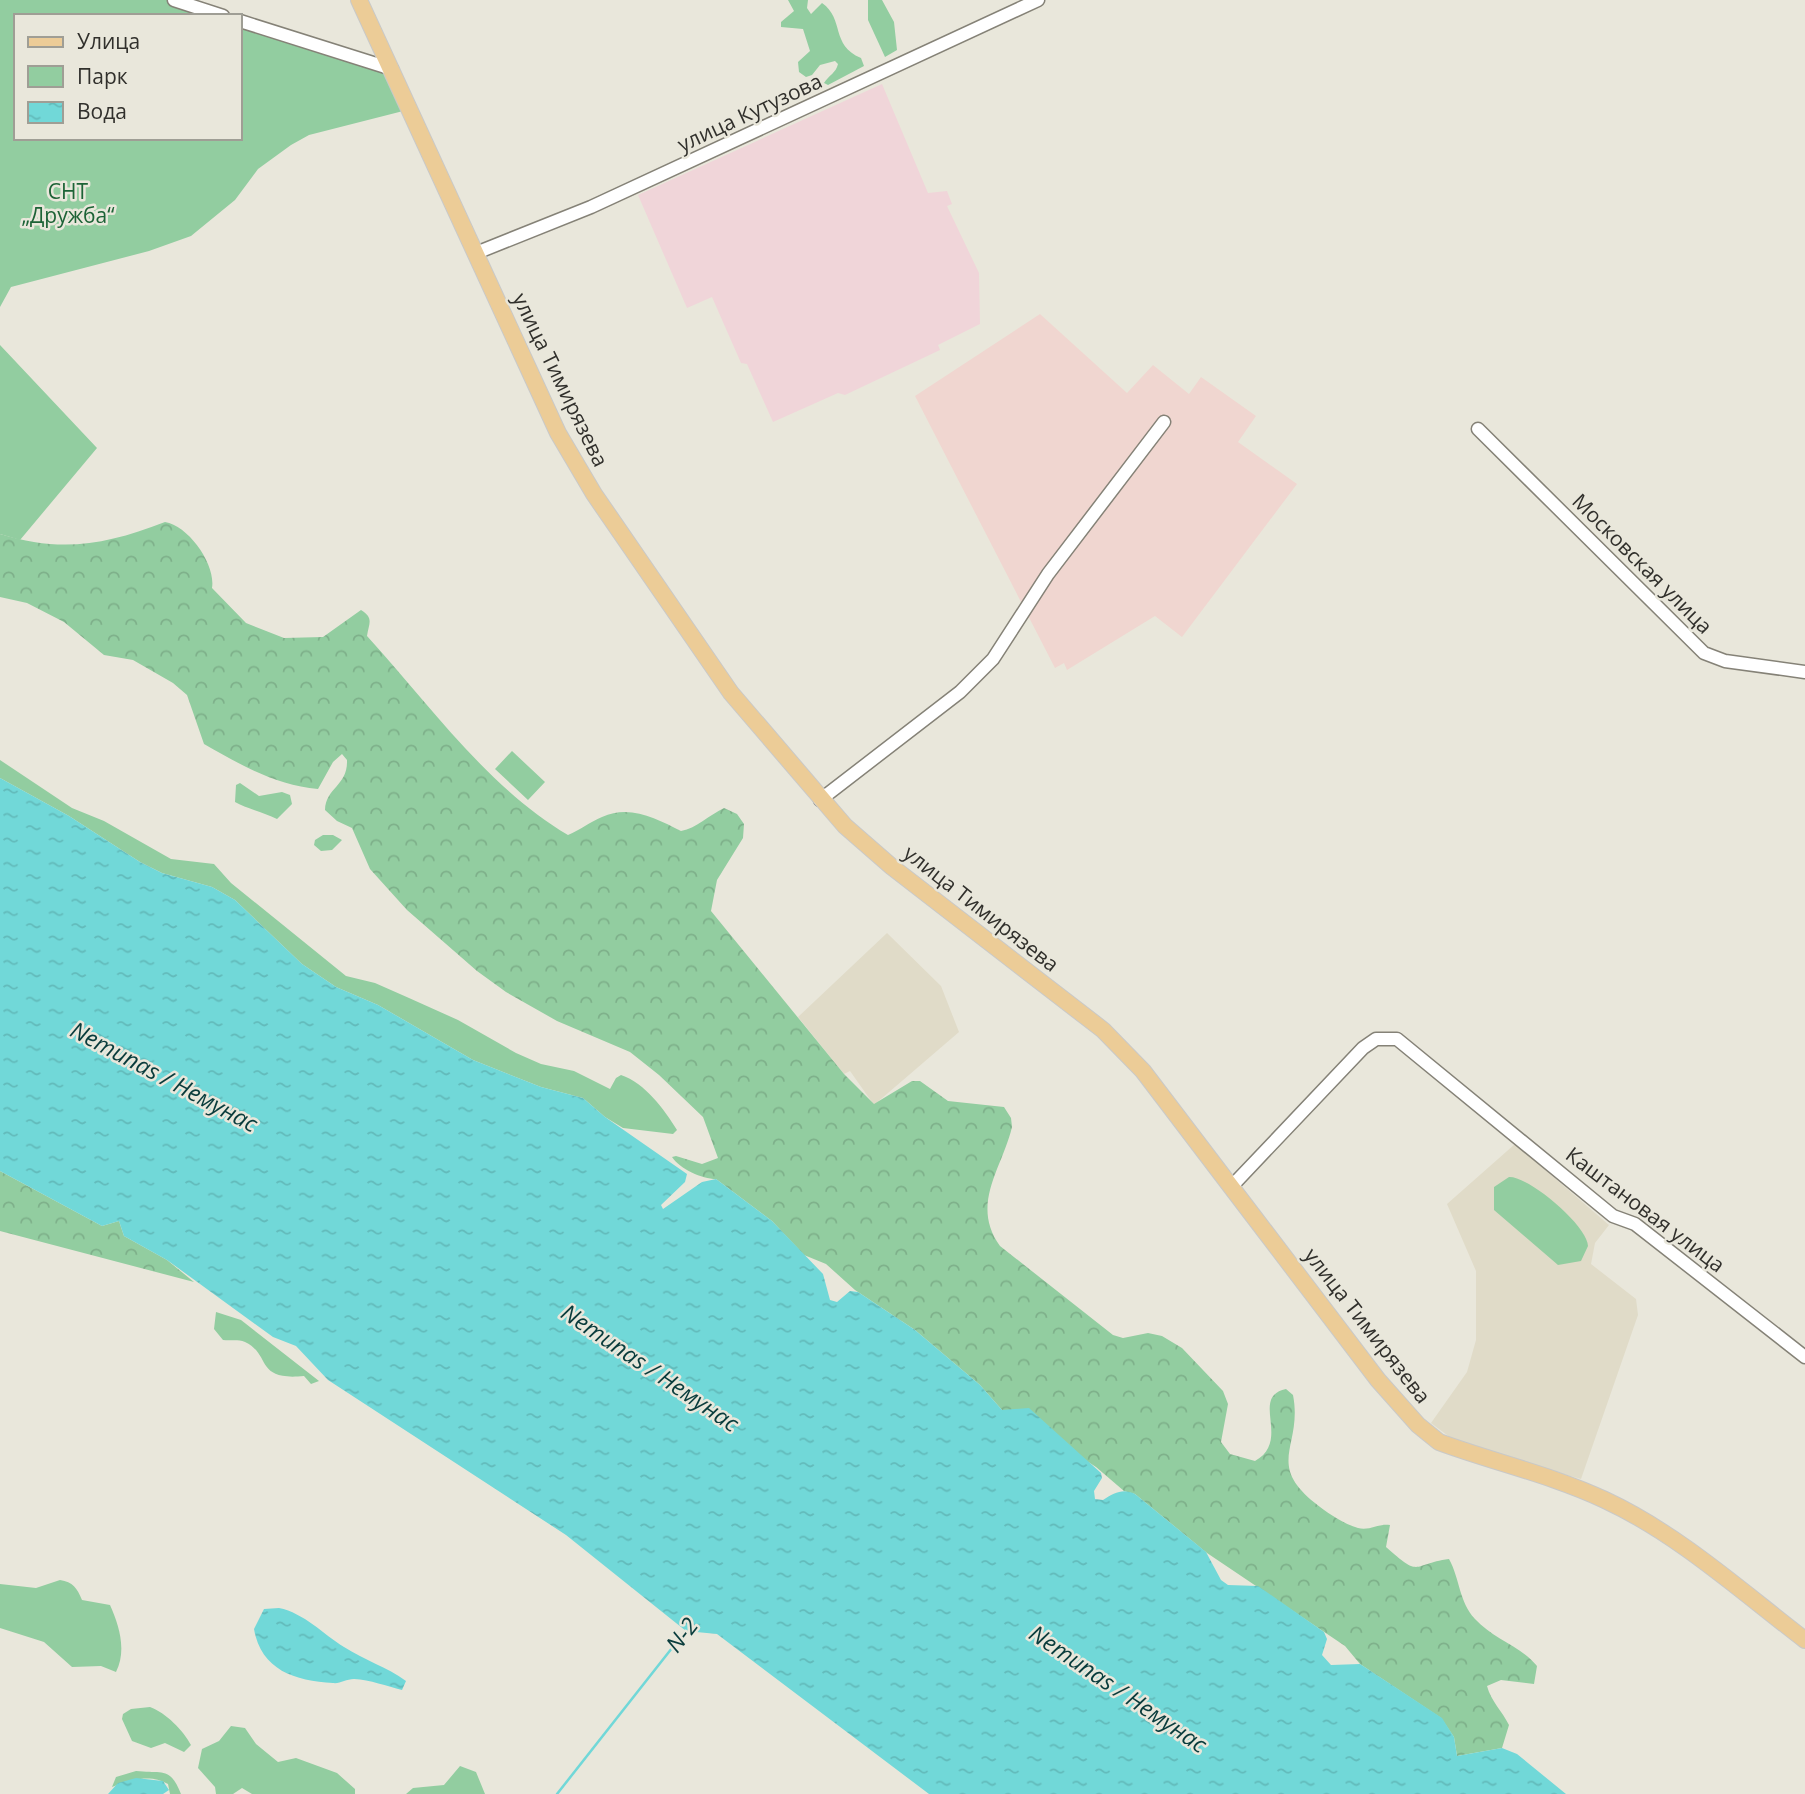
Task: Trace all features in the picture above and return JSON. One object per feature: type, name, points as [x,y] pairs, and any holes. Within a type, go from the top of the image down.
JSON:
[{"type":"main road","name":"улица Тимирязева","points":[[359,0],[558,433],[582,474],[731,693],[820,800],[892,867],[1103,1030],[1143,1071],[1378,1380],[1428,1434],[1439,1442],[1604,1499],[1676,1542],[1805,1640]]},
{"type":"street","points":[[174,0],[217,14]]},
{"type":"street","name":"улица Кутузова","points":[[476,253],[613,197],[1038,0]]},
{"type":"street","points":[[242,22],[359,61],[393,69]]},
{"type":"street","points":[[820,800],[960,692],[993,659],[1048,574],[1164,422]]},
{"type":"street","name":"Московская улица","points":[[1478,429],[1704,653],[1725,661],[1805,672]]},
{"type":"street","name":"Каштановая улица","points":[[1232,1186],[1363,1048],[1376,1039],[1397,1039],[1613,1216],[1635,1224],[1805,1357]]},
{"type":"shaded area","points":[[882,84],[928,193],[947,191],[952,204],[947,206],[979,273],[980,324],[938,345],[940,350],[845,395],[838,393],[773,422],[747,364],[741,363],[712,297],[687,308],[638,195]]},
{"type":"shaded area","points":[[1040,314],[1127,393],[1153,365],[1189,394],[1201,377],[1256,416],[1238,442],[1297,484],[1182,637],[1155,616],[1067,670],[1064,663],[1055,668],[915,396]]},
{"type":"shaded area","points":[[887,933],[941,986],[959,1032],[874,1105],[850,1071],[844,1074],[798,1017]]},
{"type":"shaded area","points":[[1515,1144],[1609,1225],[1595,1243],[1591,1264],[1636,1299],[1638,1315],[1581,1479],[1459,1444],[1431,1423],[1467,1372],[1476,1340],[1476,1271],[1447,1204]]},
{"type":"green space","name":"СНТ „Дружба“","points":[[0,0],[195,0],[198,8],[217,14],[14,14],[14,140],[242,140],[242,22],[392,69],[411,109],[309,135],[258,169],[235,200],[191,236],[149,251],[11,287],[0,307]]},
{"type":"green space","points":[[788,0],[808,0],[807,8],[811,14],[822,3],[829,9],[845,46],[861,58],[864,66],[828,85],[824,83],[837,67],[835,61],[820,65],[812,75],[806,77],[799,72],[798,62],[810,51],[803,29],[781,27],[781,22],[794,11]]},
{"type":"green space","points":[[868,0],[882,0],[894,22],[897,50],[885,57],[868,20]]},
{"type":"green space","points":[[0,345],[97,448],[20,540],[0,534]]},
{"type":"green space","points":[[165,522],[183,531],[199,548],[210,569],[212,588],[246,623],[284,638],[323,637],[361,610],[365,613],[370,621],[367,636],[461,743],[511,793],[568,835],[612,813],[643,815],[681,831],[724,808],[737,814],[744,824],[743,838],[717,880],[711,911],[844,1074],[874,1104],[912,1081],[920,1081],[948,1101],[1004,1107],[1011,1118],[1012,1127],[988,1201],[991,1231],[1000,1246],[1113,1335],[1123,1338],[1148,1333],[1162,1336],[1182,1348],[1223,1391],[1228,1404],[1221,1442],[1230,1454],[1255,1461],[1265,1452],[1270,1442],[1271,1401],[1276,1394],[1286,1389],[1293,1395],[1295,1413],[1289,1465],[1300,1489],[1325,1511],[1353,1526],[1362,1529],[1390,1525],[1386,1547],[1412,1566],[1449,1559],[1466,1605],[1475,1619],[1537,1666],[1534,1684],[1501,1680],[1487,1686],[1509,1725],[1502,1748],[1457,1756],[1454,1737],[1441,1718],[1360,1664],[1345,1646],[1207,1553],[1135,1494],[1124,1491],[1096,1467],[1010,1411],[1002,1410],[980,1385],[915,1330],[855,1290],[826,1264],[804,1255],[772,1221],[716,1179],[698,1175],[680,1166],[672,1157],[702,1164],[718,1158],[703,1117],[659,1075],[630,1052],[557,1021],[506,992],[477,971],[407,910],[370,869],[352,828],[337,821],[325,810],[329,796],[344,776],[347,760],[342,754],[333,762],[318,789],[287,783],[259,773],[204,744],[187,695],[173,683],[133,660],[104,655],[64,622],[27,603],[0,597],[0,534],[44,543],[83,544],[123,536]]},
{"type":"green space","points":[[512,751],[545,782],[528,800],[495,769]]},
{"type":"green space","points":[[0,760],[72,808],[104,821],[171,859],[214,864],[231,883],[346,976],[375,983],[458,1020],[541,1064],[574,1071],[610,1089],[621,1075],[630,1079],[653,1098],[677,1130],[673,1134],[623,1128],[583,1098],[541,1087],[473,1060],[378,1005],[336,987],[302,964],[235,900],[212,887],[162,873],[140,862],[69,816],[0,778]]},
{"type":"green space","points":[[240,783],[259,796],[282,792],[290,795],[292,804],[277,819],[244,806],[235,802],[236,785]]},
{"type":"green space","points":[[323,835],[333,835],[342,840],[332,850],[321,851],[314,845],[315,840]]},
{"type":"green space","points":[[0,1171],[102,1226],[119,1221],[124,1236],[167,1260],[194,1282],[0,1231]]},
{"type":"green space","points":[[1509,1177],[1543,1193],[1568,1215],[1585,1237],[1588,1246],[1581,1261],[1558,1265],[1494,1210],[1494,1187]]},
{"type":"green space","points":[[216,1312],[241,1320],[319,1381],[311,1384],[304,1376],[277,1375],[270,1371],[253,1347],[237,1340],[223,1340],[214,1329]]},
{"type":"green space","points":[[60,1580],[74,1586],[82,1600],[110,1605],[119,1629],[121,1646],[116,1672],[101,1666],[72,1667],[44,1642],[0,1628],[0,1584],[36,1588]]},
{"type":"green space","points":[[150,1707],[168,1718],[183,1734],[191,1745],[184,1752],[165,1743],[151,1748],[132,1741],[122,1719],[123,1714],[131,1709]]},
{"type":"green space","points":[[231,1726],[245,1728],[256,1744],[278,1762],[296,1758],[337,1773],[355,1789],[355,1794],[252,1794],[242,1788],[233,1794],[216,1794],[215,1787],[198,1768],[202,1749],[219,1741]]},
{"type":"green space","points":[[460,1766],[476,1772],[485,1794],[406,1794],[413,1788],[444,1785]]},
{"type":"green space","points":[[136,1771],[169,1775],[181,1794],[170,1794],[168,1784],[153,1779],[139,1779],[112,1787],[116,1777]]},
{"type":"water","name":"Nemunas / Немунас","points":[[0,778],[69,816],[140,862],[162,873],[212,887],[235,900],[302,964],[336,987],[378,1005],[473,1060],[541,1087],[583,1098],[605,1117],[687,1174],[685,1182],[661,1205],[663,1209],[702,1182],[716,1179],[772,1221],[823,1274],[830,1300],[837,1302],[850,1291],[858,1292],[915,1330],[980,1385],[1002,1410],[1029,1408],[1101,1473],[1102,1478],[1094,1491],[1095,1499],[1103,1500],[1123,1491],[1135,1494],[1206,1552],[1221,1580],[1228,1585],[1258,1586],[1324,1632],[1327,1639],[1322,1655],[1331,1665],[1360,1664],[1442,1718],[1454,1737],[1457,1756],[1502,1748],[1517,1754],[1566,1794],[929,1794],[717,1634],[686,1631],[566,1535],[328,1380],[296,1346],[273,1337],[167,1260],[124,1236],[119,1221],[102,1226],[0,1171]]},
{"type":"water","points":[[279,1608],[297,1614],[352,1652],[399,1676],[406,1681],[402,1690],[351,1679],[336,1683],[319,1682],[282,1671],[264,1654],[254,1629],[264,1609]]},
{"type":"water","points":[[136,1778],[163,1781],[169,1790],[163,1794],[108,1794],[118,1783]]},
{"type":"waterway","name":"N-2","points":[[557,1794],[687,1629]]}]
